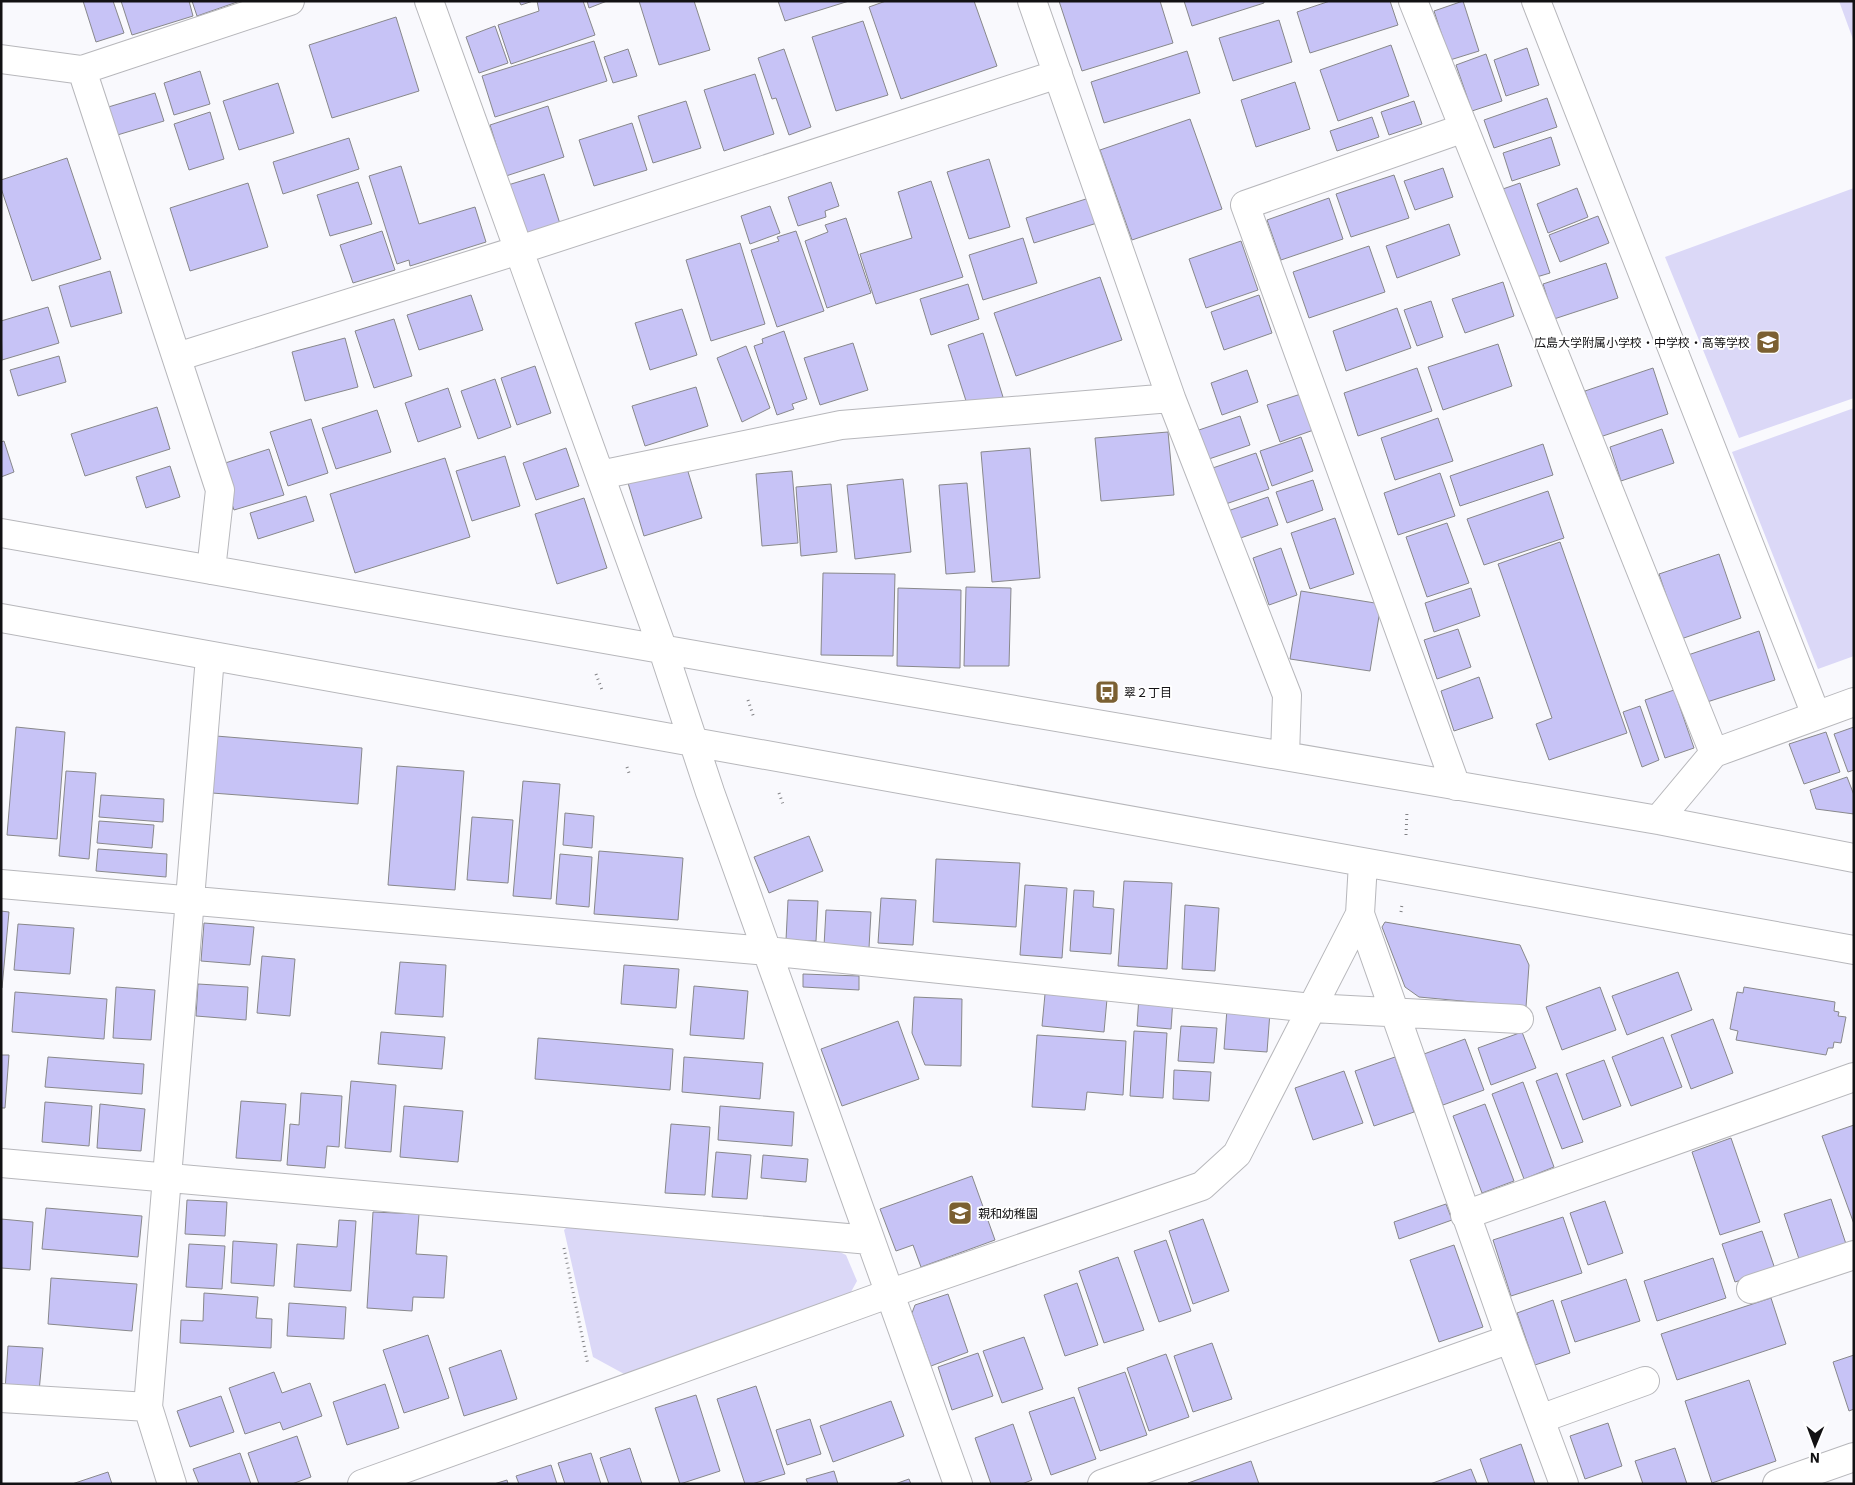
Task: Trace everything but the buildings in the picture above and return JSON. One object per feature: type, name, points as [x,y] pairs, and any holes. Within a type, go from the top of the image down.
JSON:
[{"type":"street","points":[[1,59],[82,70],[290,1]]},
{"type":"street","points":[[429,1],[663,650],[693,743],[888,1294],[958,1484]]},
{"type":"street","points":[[1032,1],[1171,398],[1287,695],[1284,756]]},
{"type":"street","points":[[1413,1],[1714,753]]},
{"type":"street","points":[[1536,1],[1816,715]]},
{"type":"street","points":[[82,70],[220,490],[211,570]]},
{"type":"street","points":[[177,357],[519,250],[1058,74]]},
{"type":"street","points":[[1456,786],[1245,205],[1464,128]]},
{"type":"street","points":[[600,475],[841,425],[1171,398]]},
{"type":"street","points":[[1,533],[663,650],[1658,820],[1854,858]]},
{"type":"street","points":[[1,618],[767,757],[1854,950]]},
{"type":"street","points":[[172,1484],[148,1407],[210,656]]},
{"type":"street","points":[[1658,820],[1714,753],[1854,702]]},
{"type":"street","points":[[1363,863],[1360,914],[1465,1215],[1564,1484]]},
{"type":"street","points":[[1,884],[767,951],[1312,1008],[1519,1019]]},
{"type":"street","points":[[362,1484],[888,1294],[1202,1186],[1236,1154],[1360,914]]},
{"type":"street","points":[[1465,1215],[1854,1077]]},
{"type":"street","points":[[1,1163],[557,1214],[870,1240]]},
{"type":"street","points":[[1751,1288],[1854,1255]]},
{"type":"street","points":[[1102,1484],[1510,1338]]},
{"type":"street","points":[[1540,1419],[1646,1381]]},
{"type":"street","points":[[1,1398],[148,1407]]},
{"type":"street","points":[[1777,1484],[1854,1456]]},
{"type":"path","points":[[584,636],[630,776]]},
{"type":"path","points":[[735,662],[783,804]]},
{"type":"path","points":[[1401,912],[1410,778]]},
{"type":"path","points":[[557,1214],[595,1400]]},
{"type":"shaded area","points":[[1839,1],[1854,1],[1854,42]]},
{"type":"shaded area","points":[[1854,188],[1854,398],[1739,438],[1665,257]]},
{"type":"shaded area","points":[[1854,408],[1854,656],[1818,669],[1732,452]]},
{"type":"shaded area","points":[[573,1221],[827,1246],[846,1255],[857,1281],[851,1292],[626,1375],[593,1357],[564,1230]]},
{"type":"place","name":"広島大学附属小学校・中学校・高等学校","points":[[1768,342]]},
{"type":"place","name":"翠２丁目","points":[[1107,692]]},
{"type":"place","name":"親和幼稚園","points":[[960,1213]]}]
